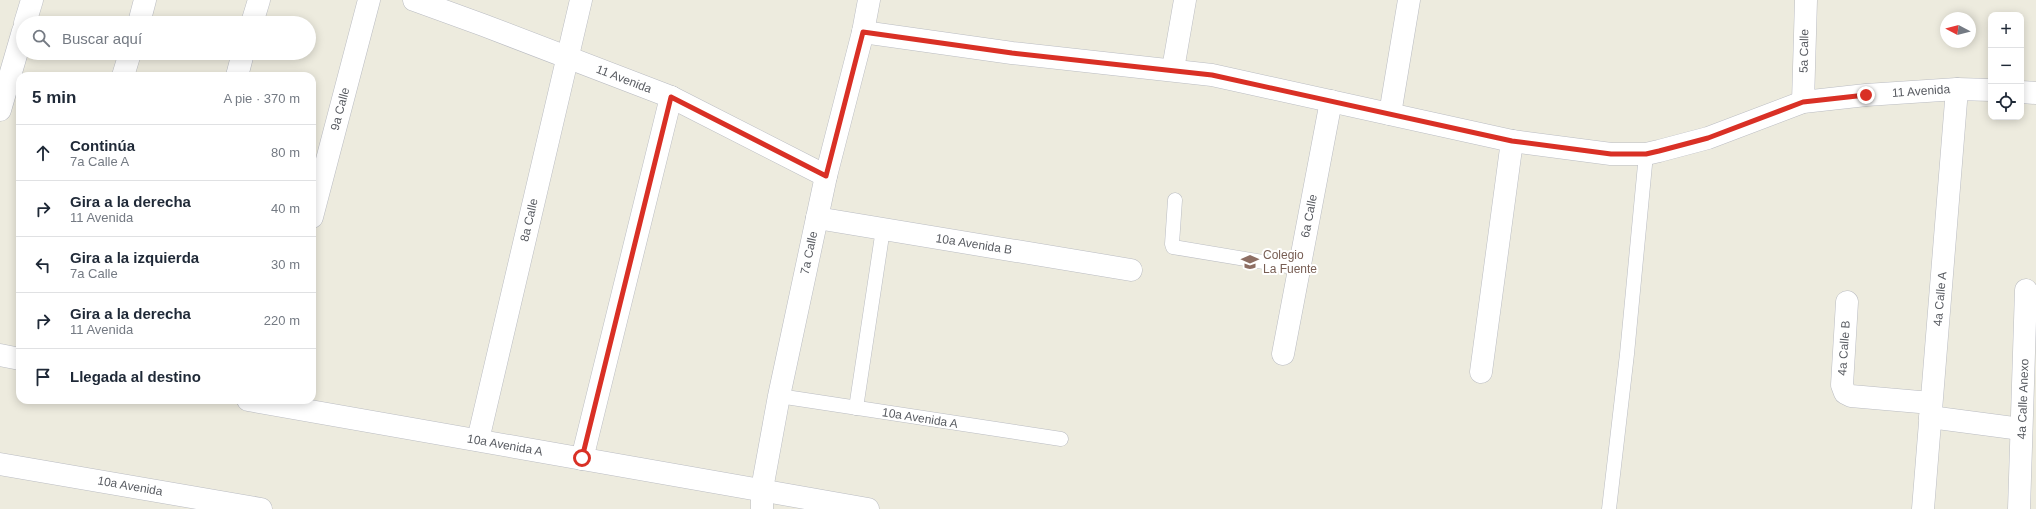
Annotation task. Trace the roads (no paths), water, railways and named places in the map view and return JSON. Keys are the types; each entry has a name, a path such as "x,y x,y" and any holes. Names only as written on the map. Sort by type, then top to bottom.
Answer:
{"street":[{"path":"27,16 32,0"},
{"path":"140,16 145,0"},
{"path":"254,16 259,0"},
{"name":"9a Calle","path":"316,202 369,0"},
{"name":"11 Avenida","path":"414,0 671,97 826,176"},
{"name":"8a Calle","path":"478,440 566,57 581,0"},
{"name":"7a Calle","path":"762,499 779,396 826,176 863,32 869,0"},
{"path":"1173,69 1185,0"},
{"path":"1390,114 1409,0"},
{"name":"5a Calle","path":"1803,102 1806,0"},
{"name":"11 Avenida","path":"863,32 1012,53 1173,69 1212,75 1512,141 1611,154 1646,154 1708,138 1803,102 1866,95 1957,89 1988,90"},
{"path":"0,110 16,55"},
{"path":"124,72 128,60"},
{"path":"238,72 241,60"},
{"name":"4a Calle A","path":"1923,509 1957,89"},
{"path":"2024,92 2036,93"},
{"path":"582,458 671,97"},
{"name":"6a Calle","path":"1283,354 1331,101"},
{"path":"1481,372 1512,141"},
{"name":"10a Avenida B","path":"817,218 1131,270"},
{"name":"4a Calle Anexo","path":"2019,509 2026,290"},
{"name":"4a Calle B","path":"1847,302 1842,385 1845,393 1856,397 1930,410"},
{"path":"0,355 16,358"},
{"name":"10a Avenida A","path":"271,404 582,458 762,499"},
{"path":"1930,410 2021,429"},
{"name":"10a Avenida","path":"0,464 261,509"},
{"path":"762,499 868,509"}],"lane":[{"path":"1609,509 1628,346 1646,154"},
{"path":"1175,200 1173,247 1300,268"},
{"path":"856,408 883,229"},
{"name":"10a Avenida A","path":"779,396 1061,439"}],"place":[{"name":"Colegio La Fuente","path":"1250,262"}]}
